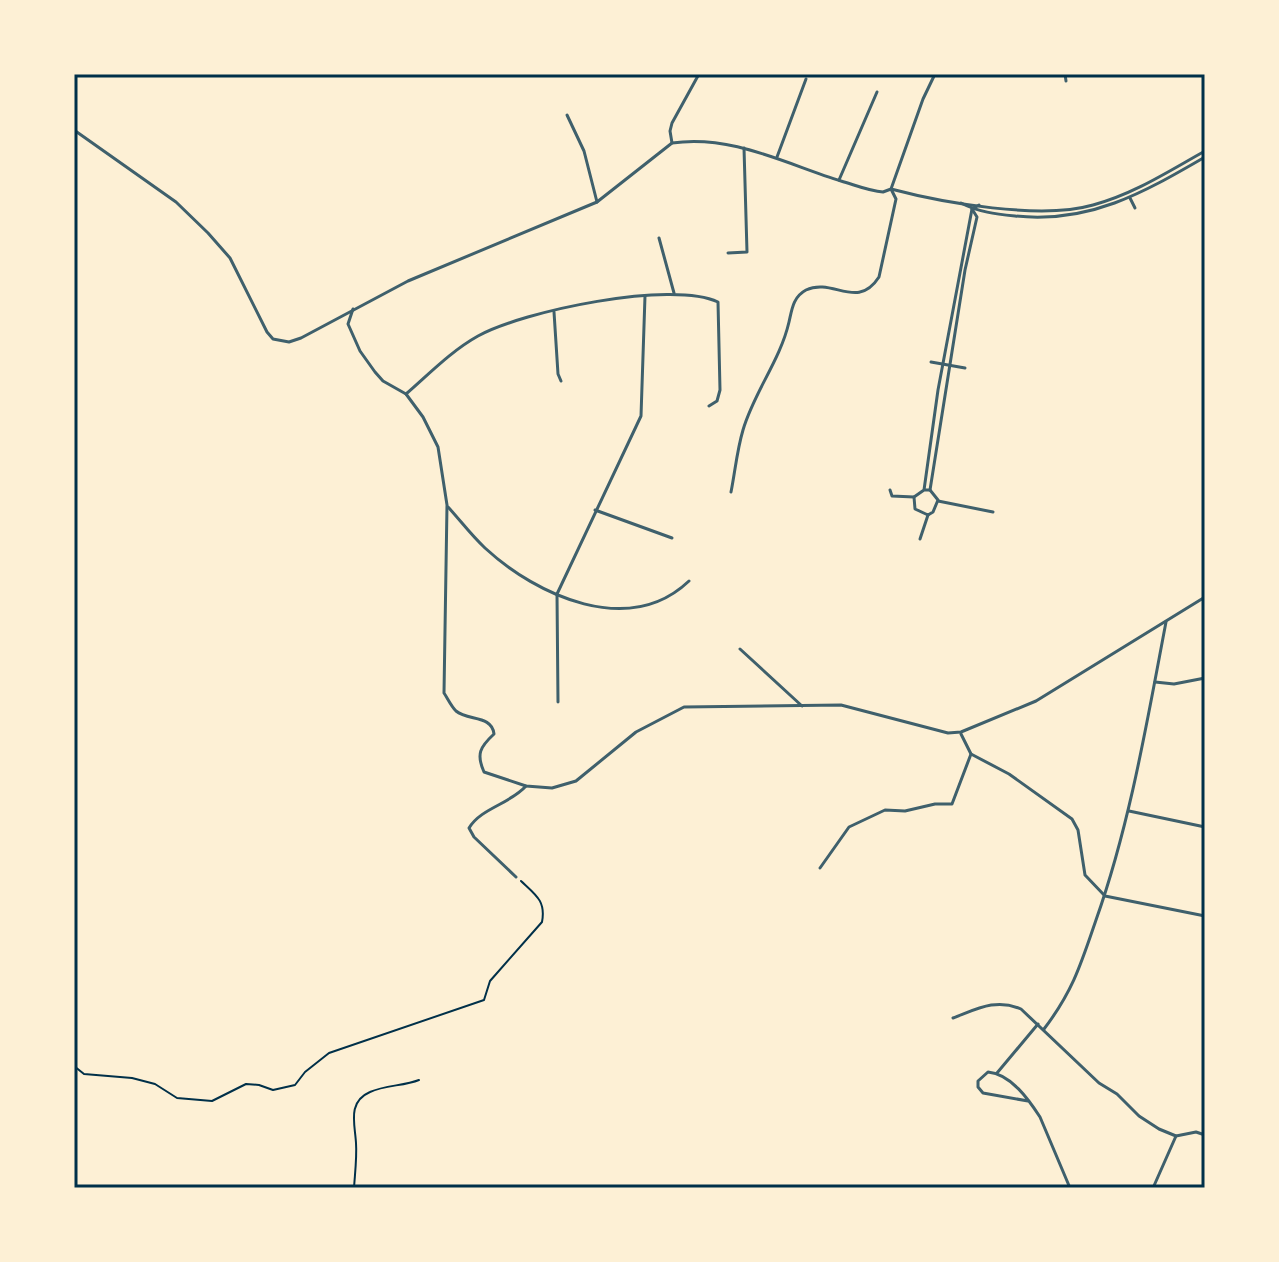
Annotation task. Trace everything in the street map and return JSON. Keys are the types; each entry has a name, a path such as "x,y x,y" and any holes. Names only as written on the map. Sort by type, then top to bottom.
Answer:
{"street":[{"path":"672,143 672,123 699,74"},
{"path":"731,492 743,431 783,344 792,304 808,289 858,293 872,288 879,277 896,199 891,189 935,74"},
{"path":"1065,74 1066,81"},
{"path":"777,157 806,79"},
{"path":"839,180 877,92"},
{"path":"567,115 584,151 597,202"},
{"path":"74,130 176,202 208,233 230,258 255,311 273,339 289,342 455,261 597,202 672,143 687,141 744,148 875,191 891,189 979,205 1043,212 1090,206 1128,193 1205,151"},
{"path":"728,253 747,252 744,148"},
{"path":"958,201 986,212 1025,217 1064,216 1130,199 1205,157"},
{"path":"1126,187 1135,208"},
{"path":"924,490 943,364 972,209 979,205"},
{"path":"972,209 977,217 965,270 930,490 938,500 952,505 993,512"},
{"path":"977,217 986,212"},
{"path":"659,238 674,293"},
{"path":"406,394 476,337 506,323 589,303 674,293 718,302 720,390 717,401 709,406"},
{"path":"558,702 557,594 641,416 645,296"},
{"path":"353,309 348,324 360,351 383,381 406,394 423,417 438,447 447,505 444,693 453,709 464,716 489,722 493,727 494,734 481,746 478,758 484,772 526,786 552,788 576,781 636,732 684,707 841,705 948,733 961,732 1036,701 1205,597"},
{"path":"554,312 561,381"},
{"path":"931,362 965,368"},
{"path":"890,490 892,496 905,498 930,490"},
{"path":"913,503 914,497"},
{"path":"905,498 921,513 920,539"},
{"path":"937,507 938,500"},
{"path":"447,505 484,547 535,585 600,609 638,608 675,595 689,581"},
{"path":"922,527 937,507 952,505"},
{"path":"595,510 672,538"},
{"path":"921,513 928,515"},
{"path":"1044,1029 1073,986 1105,896 1129,811 1167,620"},
{"path":"740,649 802,706"},
{"path":"1155,682 1174,684 1205,678"},
{"path":"961,732 971,754 1009,774 1072,819 1078,830 1085,875 1105,896 1205,916"},
{"path":"820,868 849,827 885,810 905,811 935,804 952,804 971,754"},
{"path":"516,877 474,837 469,828 474,820 517,796 526,786"},
{"path":"1129,811 1205,827"},
{"path":"953,1018 994,1003 1008,1003 1021,1009 1099,1083 1117,1094 1139,1116 1176,1136 1196,1132 1205,1135"},
{"path":"1028,1101 983,1093 978,1087 982,1075 997,1073 1038,1024"},
{"path":"997,1073 1017,1087 1028,1101 1048,1133 1070,1188"},
{"path":"1153,1188 1176,1136"}],"path":[{"path":"74,1066 84,1074 132,1078 155,1084 177,1098 212,1101 246,1084 273,1090 295,1085 305,1072 329,1053 484,1000 490,981 542,922 544,910 541,899 516,877"},
{"path":"354,1188 357,1145 353,1120 359,1099 380,1088 419,1080"}]}
